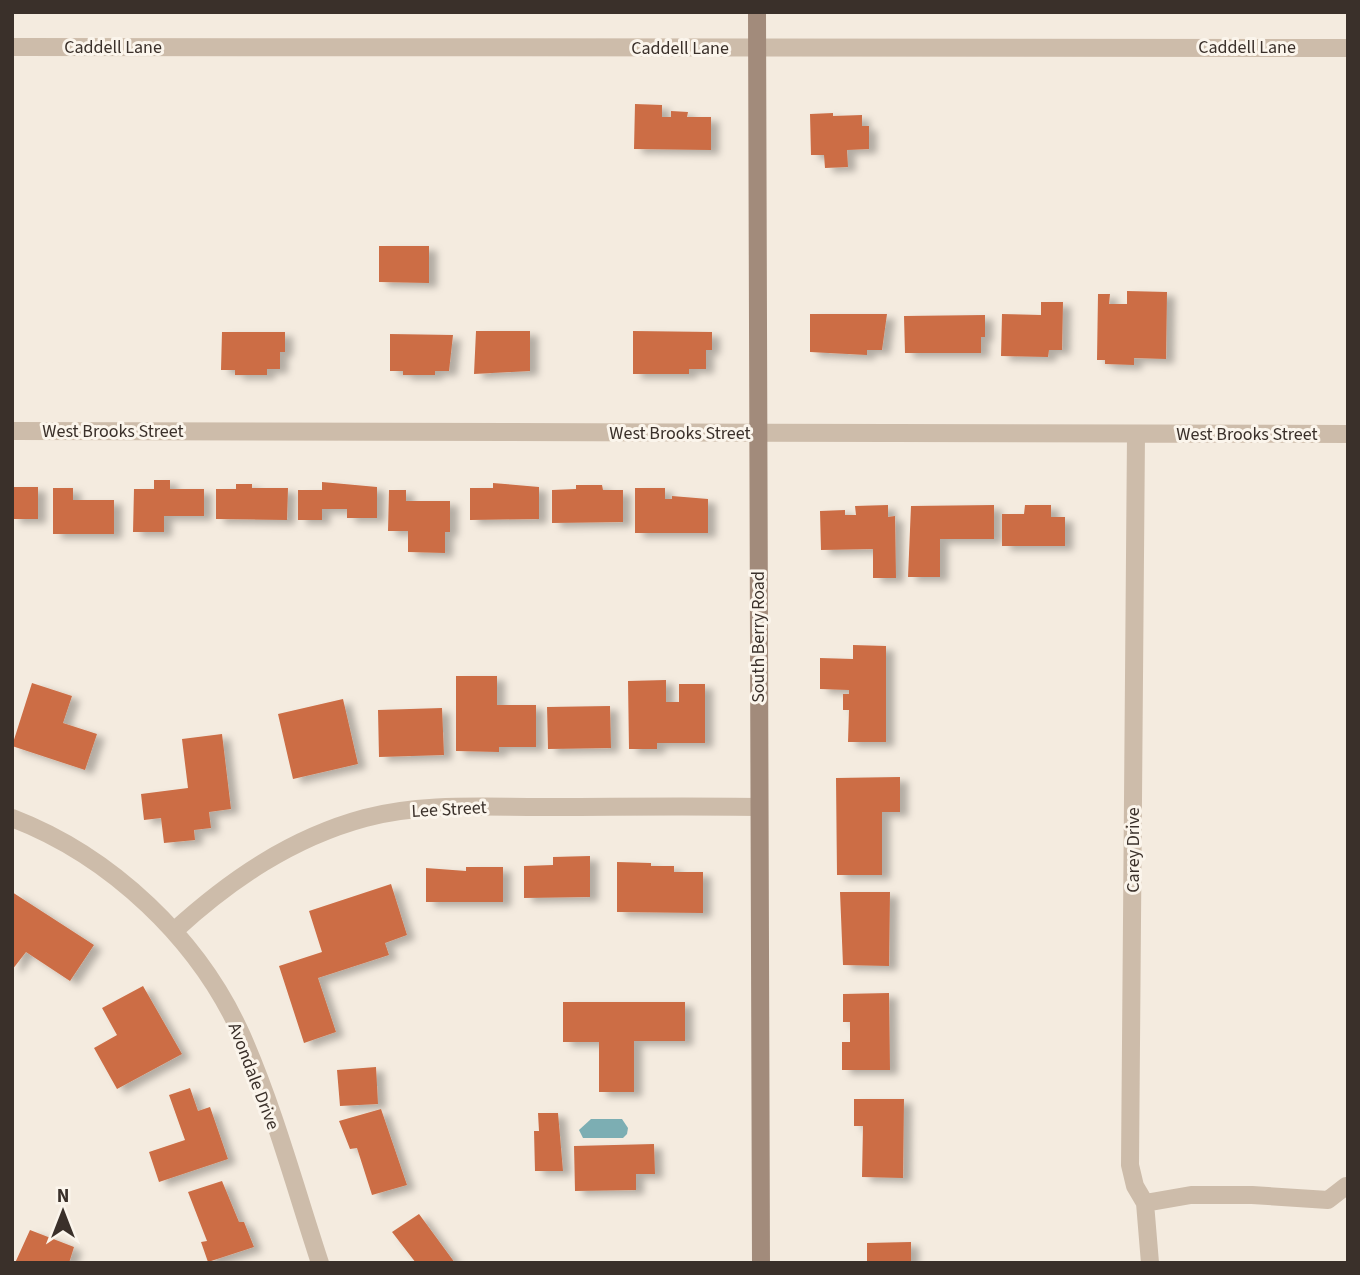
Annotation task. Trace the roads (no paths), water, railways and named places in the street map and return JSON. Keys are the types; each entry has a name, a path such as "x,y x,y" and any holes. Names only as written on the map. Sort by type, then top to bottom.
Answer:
{"street":[{"name":"South Berry Road","path":"757,12 761,1263"},
{"name":"Caddell Lane","path":"12,47 1348,48"},
{"name":"West Brooks Street","path":"12,431 1348,434"},
{"name":"Carey Drive","path":"1136,433 1130,1165 1135,1186 1145,1203 1150,1263"},
{"name":"Lee Street","path":"174,931 241,876 271,857 306,839 366,818 441,807 758,807"},
{"name":"Avondale Drive","path":"12,818 97,864 174,931 218,992 241,1034 320,1263"},
{"path":"1145,1203 1191,1195 1252,1195 1328,1200 1346,1186"}],"water":[{"path":"591,1119 622,1119 628,1128 627,1134 623,1138 583,1138 579,1130"}]}
